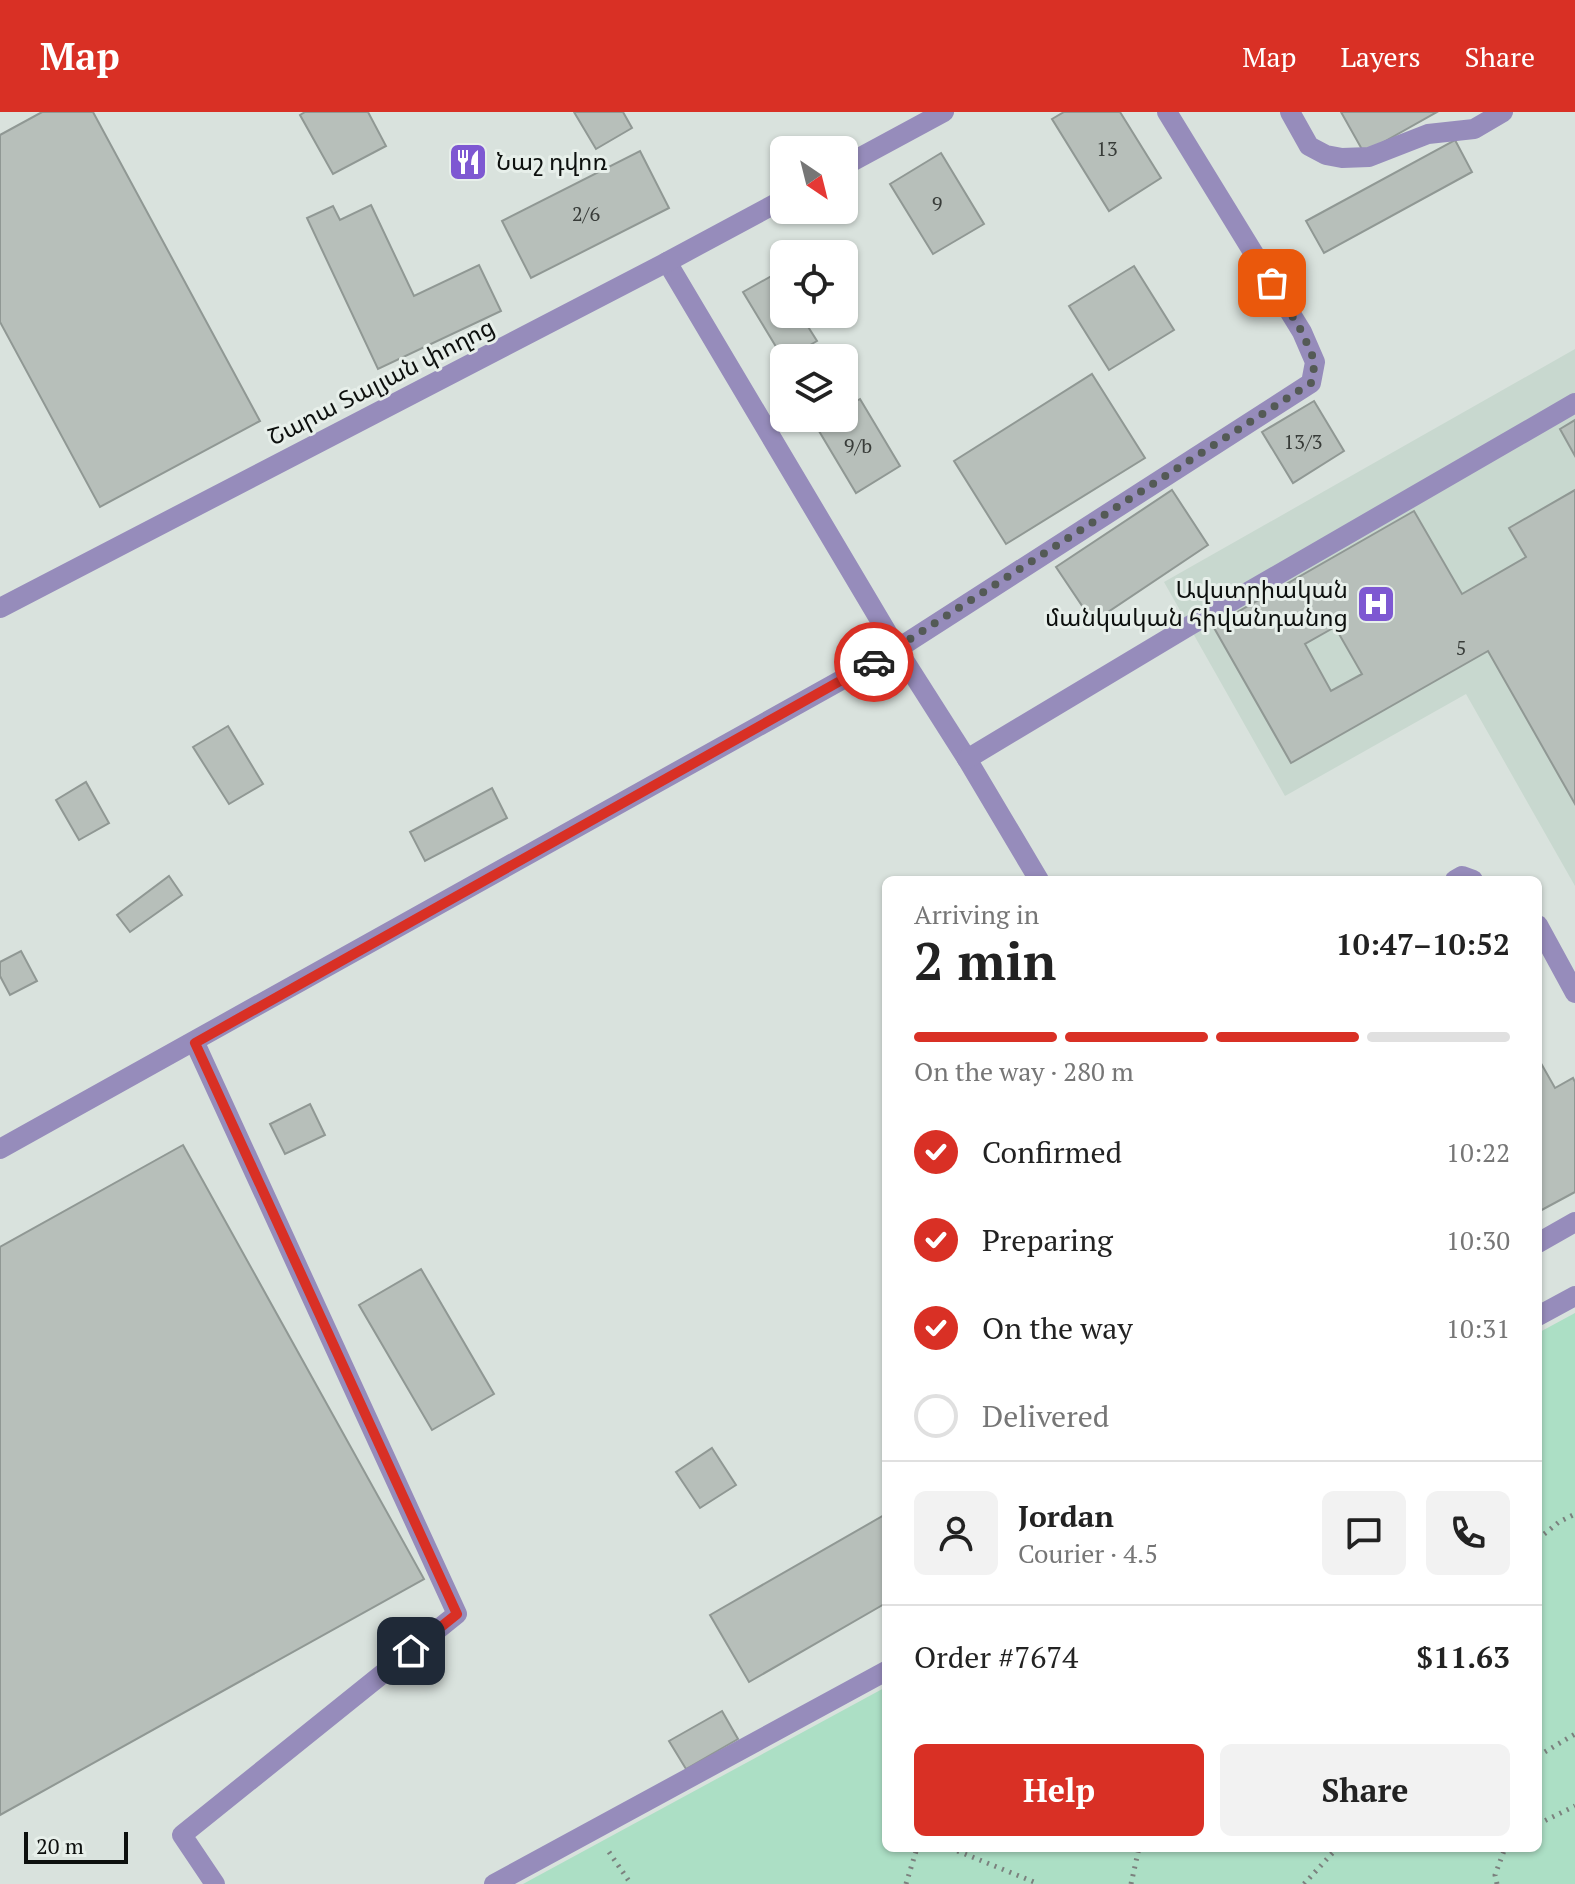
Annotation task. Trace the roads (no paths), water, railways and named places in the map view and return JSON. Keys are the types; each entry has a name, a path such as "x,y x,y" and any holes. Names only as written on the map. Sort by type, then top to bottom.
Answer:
{"street":[{"path":"858,158 944,112"},
{"path":"0,1149 897,649 1311,383 1315,362 1302,332 1167,112"},
{"path":"1290,112 1309,146 1326,155 1342,158 1369,157 1428,134 1474,129 1503,112"},
{"name":"Շարա Տալյան փողոց","path":"0,608 770,207"},
{"path":"667,262 897,649 1037,876"},
{"path":"967,759 1189,626 1575,403"},
{"path":"1542,932 1575,993"},
{"path":"195,1043 457,1614 182,1835 215,1884"},
{"path":"1542,1241 1575,1222"},
{"path":"1542,1314 1575,1296"},
{"path":"494,1884 882,1673"}],"place":[{"name":"Նաշ դվոռ","path":"468,162"},
{"name":"Ավստրիական մանկական հիվանդանոց","path":"1376,604"}]}
